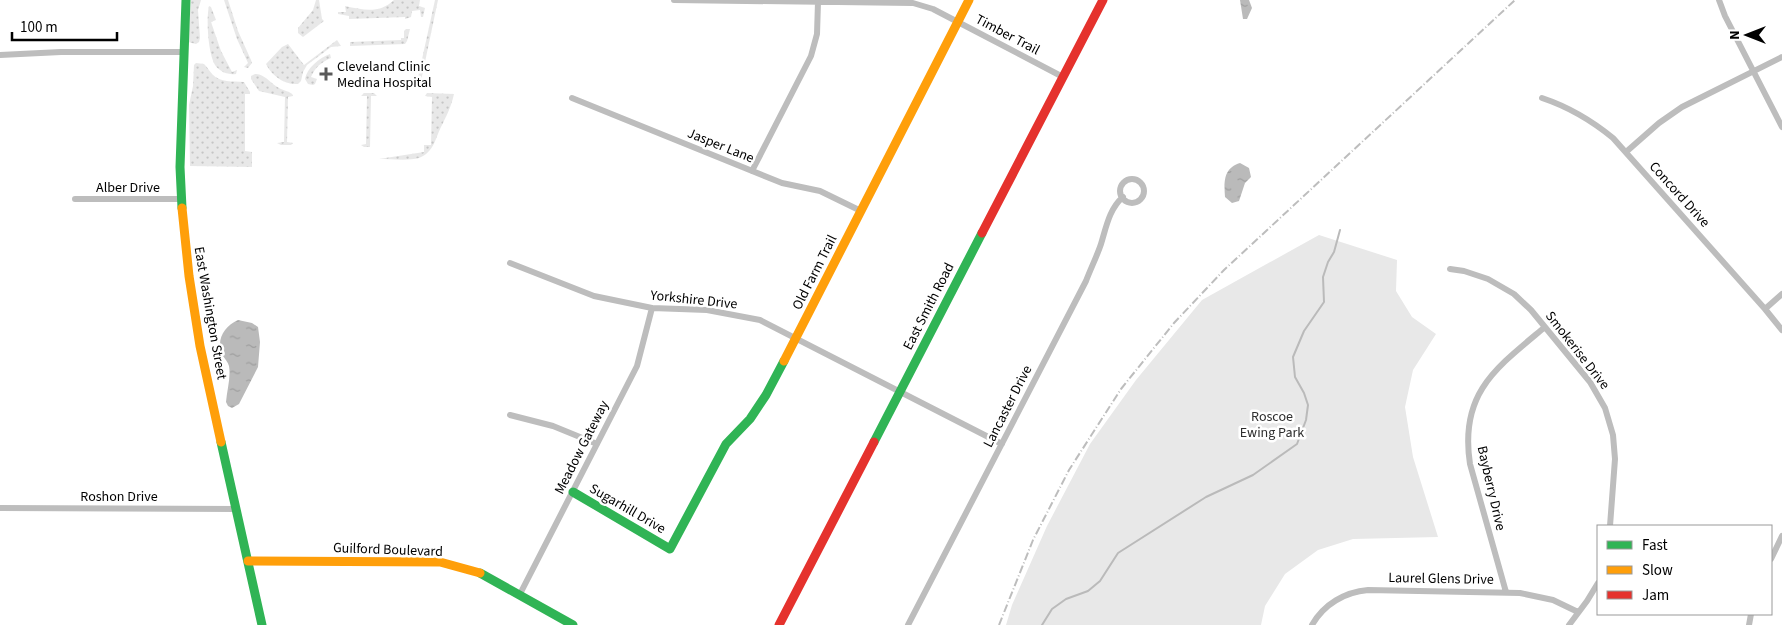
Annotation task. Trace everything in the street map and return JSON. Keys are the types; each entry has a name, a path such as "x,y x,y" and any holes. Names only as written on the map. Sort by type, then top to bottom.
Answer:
{"main road":[{"name":"East Washington Street","path":"186,0 180,167 181,199 191,291 200,346 262,625"},
{"name":"Old Farm Trail","path":"670,549 726,444 750,419 766,395 970,0"},
{"name":"East Smith Road","path":"779,625 1103,0"},
{"name":"Sugarhill Drive","path":"572,492 670,549"},
{"name":"Guilford Boulevard","path":"248,561 440,562 478,572 573,625"}],"street":[{"name":"Timber Trail","path":"674,0 913,3 933,8 1063,77"},
{"path":"1720,0 1725,16 1782,127"},
{"path":"752,171 811,56 817,34 818,2"},
{"path":"0,55 61,52 183,52"},
{"path":"1626,152 1659,123 1682,107 1782,57"},
{"name":"Jasper Lane","path":"572,98 782,183 820,191 861,211"},
{"name":"Concord Drive","path":"1542,98 1587,118 1613,138 1782,330"},
{"name":"Lancaster Drive","path":"908,625 1086,281 1101,243 1108,218 1122,198"},
{"name":"Alber Drive","path":"75,199 181,199"},
{"name":"Yorkshire Drive","path":"510,263 594,296 652,308 707,310 760,320 1002,444"},
{"name":"Smokerise Drive","path":"1450,269 1476,274 1501,286 1523,302 1590,382 1599,396 1613,435 1615,459 1610,525"},
{"path":"1765,309 1782,294"},
{"name":"Meadow Gateway","path":"520,594 637,366 652,308"},
{"name":"Bayberry Drive","path":"1506,592 1470,464 1469,425 1476,400 1490,377 1499,366 1545,327"},
{"path":"510,414 553,426 597,444"},
{"name":"Roshon Drive","path":"0,508 237,509"},
{"path":"1772,557 1782,536"},
{"path":"1569,625 1597,585"},
{"name":"Laurel Glens Drive","path":"1312,625 1322,611 1331,603 1350,593 1360,591 1506,592 1553,600 1578,612"}],"green space":[{"path":"191,0 201,0 198,10 200,38 196,44 188,42"},
{"path":"224,0 228,0 238,31 251,60 252,63 248,68 244,67 248,63 237,39"},
{"path":"316,0 319,0 324,21 303,37 298,33 298,28 313,10"},
{"path":"394,0 420,0 419,6 425,8 423,17 421,17 420,10 412,11 411,17 405,19 405,17 349,19 349,16 338,14 338,12 346,12 345,6 371,10 383,7"},
{"path":"435,0 438,0 421,81 426,82 426,84 419,86 417,82"},
{"path":"209,6 216,20 211,22 221,51 232,72 237,70 236,74 222,71 215,65 213,60 208,36"},
{"path":"410,29 405,44 350,46 350,42 401,40 401,38 404,38 404,31"},
{"path":"337,40 341,46 331,47 307,65 298,84 288,83 279,79 266,64 282,47 288,44 304,65"},
{"path":"330,54 331,58 319,65 311,77 317,79 315,84 308,84 305,79 311,67"},
{"path":"196,63 204,64 219,79 244,82 250,92 250,94 245,94 245,151 252,152 252,167 190,166 189,105 193,86 194,65"},
{"path":"255,74 261,75 293,95 288,97 287,142 293,143 291,145 277,143 284,142 285,97 259,91 251,79 251,76"},
{"path":"364,93 374,93 377,96 371,96 370,147 361,145 366,144 367,96 361,96"},
{"path":"427,93 454,94 449,111 431,149 415,159 379,159 424,152 424,145 431,145 432,97 425,96"},
{"name":"Roscoe Ewing Park","path":"1319,235 1397,260 1396,291 1412,317 1436,334 1413,370 1405,407 1413,457 1438,537 1353,539 1318,550 1285,574 1265,606 1261,625 1006,625 1012,605 1047,526 1090,444 1136,380 1202,300"}],"water":[{"path":"1240,0 1249,0 1252,8 1247,19 1243,19"},
{"path":"1240,163 1249,168 1251,177 1245,183 1239,201 1232,203 1225,197 1226,177 1230,168"},
{"path":"238,320 252,323 258,327 260,342 258,367 239,404 232,408 226,402 229,366 223,356 220,345 225,330"}],"waterway":[{"path":"1042,625 1052,609 1066,599 1088,591 1100,581 1118,553 1206,497 1253,475 1297,444 1306,420 1308,405 1295,377 1293,357 1304,331 1324,302 1323,277 1334,252 1340,230"}],"railway":[{"path":"999,625 1033,540 1069,470 1121,389 1174,323 1224,270 1515,0"}],"traffic: fast":[{"path":"182,208 180,167 186,0"},
{"path":"874,442 982,233"},
{"path":"573,492 670,549 726,444 750,419 766,395 784,361"},
{"path":"221,442 262,625"},
{"path":"480,573 573,625"}],"traffic: slow":[{"path":"784,361 969,0"},
{"path":"182,208 189,276 200,346 221,442"},
{"path":"248,561 440,562 480,573"}],"traffic: jam":[{"path":"982,233 1103,0"},
{"path":"779,625 874,442"}],"place":[{"name":"Cleveland Clinic Medina Hospital","path":"326,74"}]}
